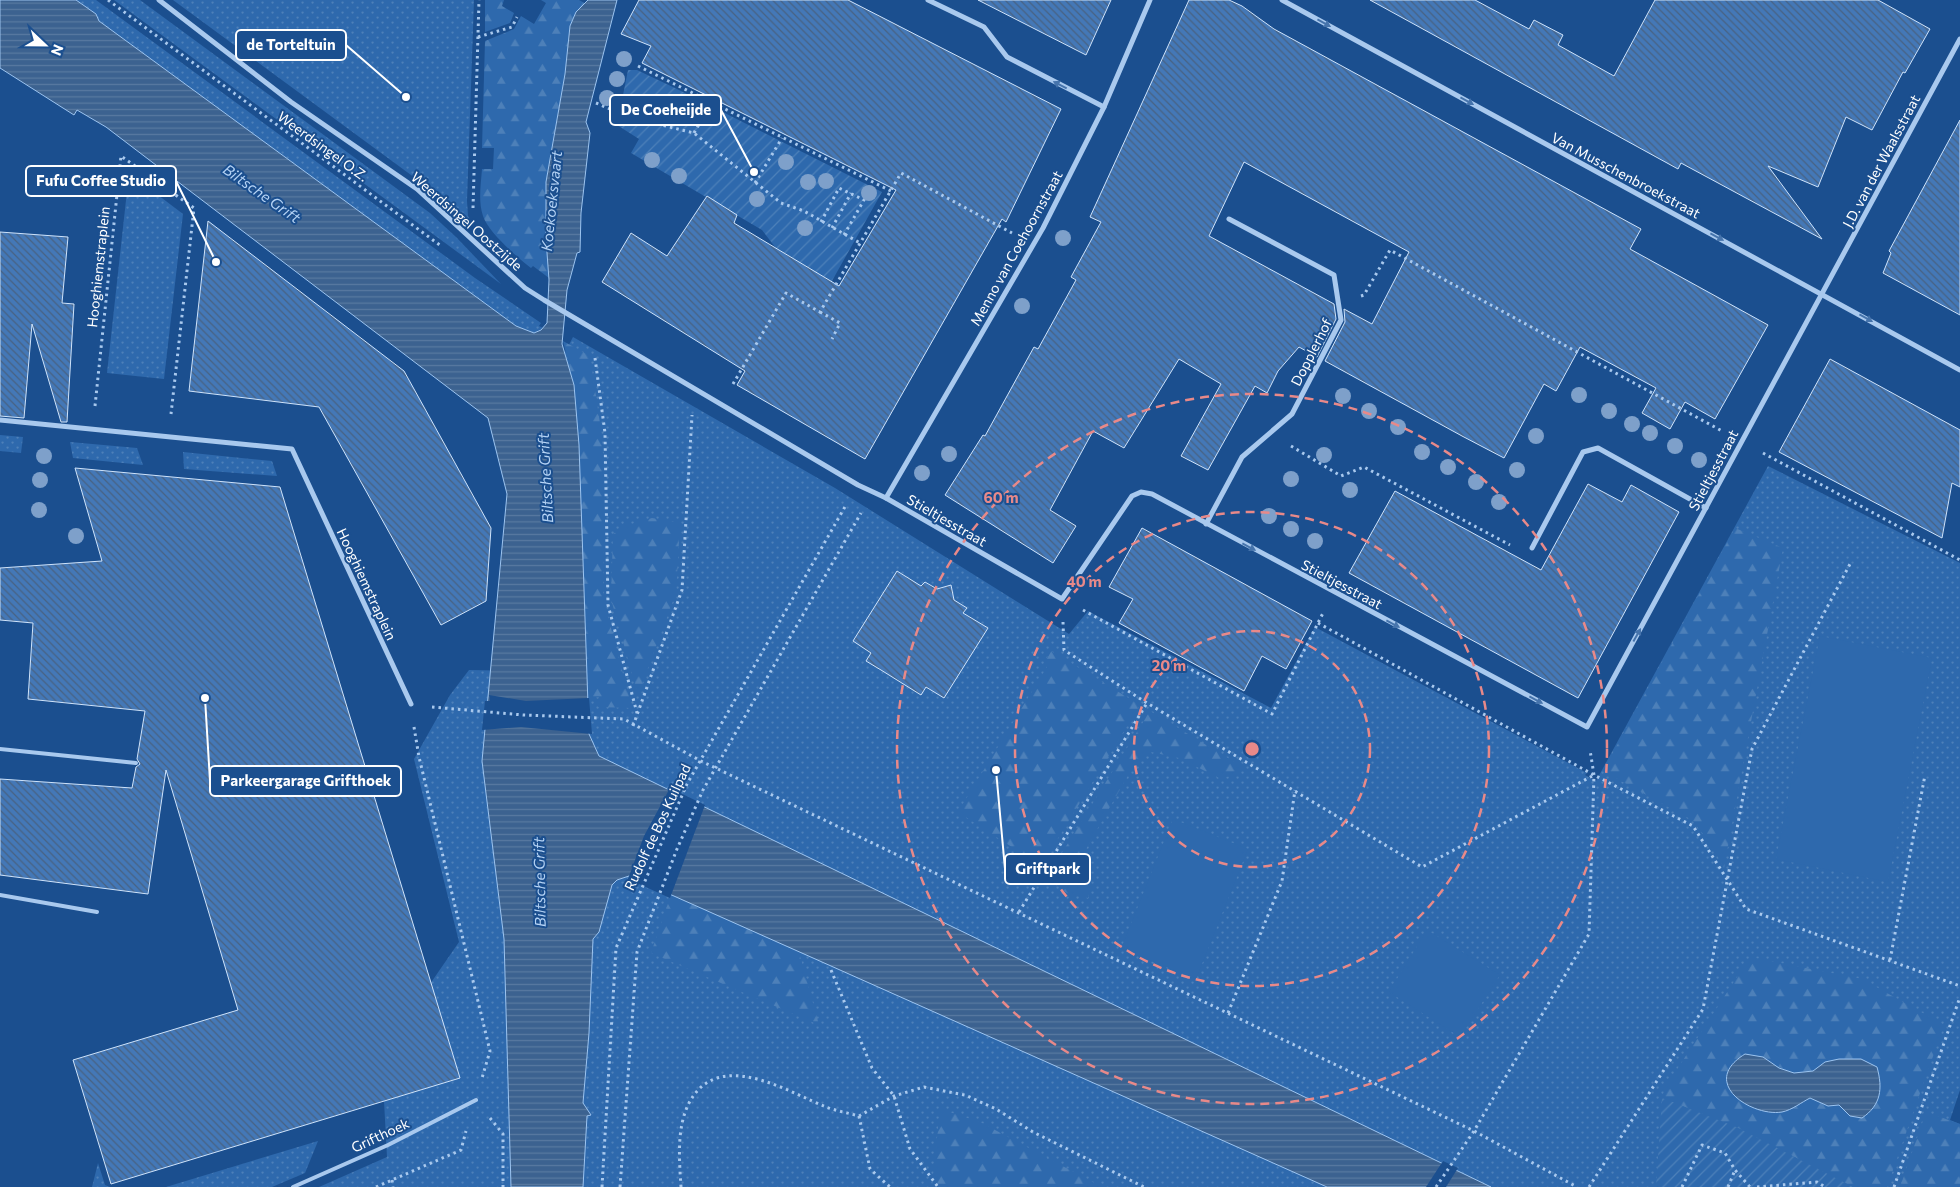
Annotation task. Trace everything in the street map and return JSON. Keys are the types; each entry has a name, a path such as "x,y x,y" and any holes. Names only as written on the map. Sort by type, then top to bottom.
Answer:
{"street":[{"name":"Weerdsingel Oostzijde","path":"159,0 291,102 417,189 525,288 696,390"},
{"path":"928,0 984,28 1007,58 1104,107"},
{"name":"Menno van Coehoornstraat","path":"886,498 1043,228 1104,107 1150,0"},
{"name":"Van Musschenbroekstraat","path":"1282,0 1960,370"},
{"name":"J.D. van der Waalsstraat","path":"1823,294 1960,39"},
{"name":"Dopplerhof","path":"1206,524 1242,457 1292,414 1341,320 1334,275 1229,220"},
{"name":"Stieltjesstraat","path":"696,390 858,485 886,498 1062,599 1132,496 1141,492 1152,494 1587,727 1706,508 1740,441 1823,294"},
{"name":"Hooghiemstraplein","path":"0,420 292,449 411,704"},
{"path":"1532,548 1583,452 1598,448 1706,508"}],"lane":[{"path":"0,748 136,763"},
{"path":"0,895 97,912"},
{"name":"Grifthoek","path":"293,1187 388,1145 476,1100"}],"path":[{"name":"Weerdsingel O.Z.","path":"108,0 446,250"},
{"path":"475,214 472,208 479,0"},
{"path":"478,37 512,27 517,17"},
{"path":"638,66 890,191"},
{"path":"596,103 629,117 694,133 780,203 804,211 860,243"},
{"path":"694,133 711,103"},
{"path":"755,183 782,138"},
{"name":"Hooghiemstraplein","path":"92,430 121,156 194,208 168,437"},
{"path":"820,312 901,173 992,223"},
{"path":"821,222 839,188 864,200 844,235"},
{"path":"832,228 851,193"},
{"path":"1338,300 1364,295 1390,250 1960,560"},
{"path":"741,369 786,293 840,323 832,339"},
{"path":"592,328 605,433 608,605 637,713"},
{"path":"633,726 682,590 692,414 696,390"},
{"path":"1270,431 1282,441 1341,476 1364,467 1529,555 1532,548"},
{"path":"620,1187 637,952 677,848 703,790 860,513 858,485"},
{"name":"Rudolf de Bos Kuilpad","path":"602,1187 616,948 687,784 858,485"},
{"path":"1589,1187 1703,1009 1752,749 1850,564"},
{"path":"1062,599 1272,714 1333,592"},
{"path":"1062,599 1064,650 1147,703 1422,866 1594,775"},
{"path":"1318,623 1594,775 1693,826 1746,909 1960,986"},
{"path":"1019,912 1147,703"},
{"path":"376,1187 461,1150 490,1052 419,757 411,704"},
{"path":"454,710 624,720 701,761 1474,1131 1577,1187"},
{"path":"1436,1187 1474,1131 1589,934 1594,775 1587,727"},
{"path":"1890,960 1925,776"},
{"path":"1228,1013 1282,881 1295,790"},
{"path":"831,970 872,1068 894,1096 910,1150 938,1187"},
{"path":"1894,1187 1960,998"},
{"path":"682,1187 681,1126 685,1110 696,1092 708,1080 721,1076 741,1076 771,1084 829,1108 859,1116 894,1096 924,1087 965,1095 996,1109 1033,1132 1144,1187"},
{"path":"476,1100 503,1134 503,1187"},
{"path":"859,1116 870,1169 890,1187"},
{"path":"1682,1187 1702,1144 1725,1153 1735,1170 1750,1187"},
{"path":"1728,1187 1735,1170"},
{"path":"392,1180 393,1187"},
{"path":"1757,1187 1794,1182 1817,1182 1825,1187"},
{"path":"1789,1187 1794,1182"}],"green space":[{"path":"76,0 96,0 475,278 541,323 539,326 543,328 534,333 516,326 99,21 96,14"},
{"path":"114,0 140,0 430,213 501,284"},
{"path":"173,0 474,0 467,201 468,216 474,227 445,200"},
{"path":"485,0 504,0 502,6 514,13 510,23 485,32"},
{"path":"541,0 579,0 586,4 576,12 570,26 565,74 546,182 549,278 533,266 531,268 497,237 483,216 480,198 482,169 493,169 494,148 482,148 485,41 514,29 521,16 534,24 546,3"},
{"path":"628,70 637,70 675,88 882,192 819,304 799,262 775,247 762,230 631,153 639,139 617,125"},
{"path":"129,173 183,214 164,379 107,373"},
{"path":"573,337 835,488 1069,634 1088,611 1271,708 1315,627 1587,773 1585,775 1596,781 1768,466 1960,563 1960,1090 1950,1120 1960,1124 1960,1187 319,1187 387,1157 384,1101 459,1078 430,984 459,942 414,759 450,695 469,670 532,671 539,403"},
{"path":"563,341 590,356 602,437 605,487 603,598 632,708 598,707 602,697 587,698 579,445 574,385"},
{"path":"0,435 23,437 21,453 0,451"},
{"path":"70,442 137,448 143,465 73,458"},
{"path":"183,452 272,461 277,476 184,469"},
{"path":"652,518 680,523 676,593 638,695 611,599 613,534 625,526"},
{"path":"1735,528 1783,548 1724,868 1711,844 1692,820 1603,771"},
{"path":"1820,636 1932,658 1888,882 1776,859"},
{"path":"1051,651 1140,705 1041,866 958,812 1047,667 1044,663"},
{"path":"1150,711 1241,766 1236,775 1219,778 1179,758 1151,752 1131,770 1086,849 1091,872 1088,898 1067,893 1047,877"},
{"path":"1173,819 1248,849 1196,979 1121,949"},
{"path":"671,895 799,952 819,1025 651,953"},
{"path":"1427,930 1500,975 1460,1037 1389,992"},
{"path":"1750,957 1862,979 1944,1025 1887,1187 1853,1187 1736,1127 1662,1098 1665,1088","holes":["1763,1057 1787,1071 1801,1073 1814,1070 1839,1059 1850,1116 1839,1105 1827,1106 1810,1098 1783,1112"]},
{"path":"1662,1098 1736,1127 1853,1187 1656,1187"},
{"path":"940,1109 982,1123 1102,1187 932,1187"},
{"path":"1926,1112 1960,1124 1960,1187 1900,1187"},
{"path":"318,1141 305,1173 272,1187 166,1187"},
{"path":"98,1163 105,1185 110,1187 92,1187"}],"water":[{"path":"0,0 76,0 96,14 99,21 516,326 534,333 541,330 547,323 549,280 546,239 546,182 565,74 570,26 576,12 588,0 617,0 586,122 590,133 581,213 580,252 577,253 567,290 562,344 574,385 579,445 589,734 599,756 1491,1187 1327,1187 629,876 617,880 612,885 599,932 593,939 589,1033 583,1103 591,1115 587,1116 583,1187 511,1187 504,939 482,761 507,494 488,418 106,127 77,110 74,115 0,68"},
{"path":"1745,1054 1763,1057 1779,1068 1794,1073 1813,1071 1825,1062 1839,1059 1861,1059 1877,1067 1880,1089 1877,1102 1862,1118 1850,1116 1839,1105 1828,1106 1810,1098 1782,1112 1757,1109 1735,1096 1728,1086 1727,1076 1732,1065"}],"pier":[{"path":"489,695 526,701 589,698 592,734 521,727 482,730 485,701 490,701"},
{"path":"670,788 705,805 670,898 628,879 644,836"},
{"path":"1443,1161 1458,1168 1446,1187 1426,1187"}],"building":[{"path":"639,0 848,0 1061,109 1006,222 1002,219 865,459 737,385 745,371 602,282 631,233 667,256 707,196 737,215 734,223 839,286 896,190 642,63 651,46 621,34"},
{"path":"978,0 1111,0 1086,55"},
{"path":"1189,0 1229,0 1242,6 1274,29 1641,229 1630,249 1768,325 1715,419 1685,402 1670,429 1642,413 1656,388 1580,347 1556,391 1544,384 1504,458 1462,436 1325,361 1345,322 1344,309 1372,324 1409,252 1244,162 1209,236 1334,304 1336,319 1317,357 1299,347 1278,371 1267,393 1255,386 1208,470 1181,456 1221,384 1179,359 1124,448 1093,431 1050,510 1076,526 1053,563 945,495 983,435 985,436 1034,347 1038,349 1076,280 1071,277 1101,222 1090,217"},
{"path":"1370,0 1475,0 1529,29 1534,20 1563,35 1558,45 1614,76 1655,0 1878,0 1930,29 1905,73 1903,72 1872,130 1846,117 1818,187 1768,166 1822,239 1681,163 1678,169"},
{"path":"1960,120 1960,315 1883,273 1891,253 1889,251"},
{"path":"208,221 404,371 491,528 486,601 441,625 319,407 189,391"},
{"path":"0,232 68,237 62,303 74,304 67,422 61,422 32,324 24,418 0,416"},
{"path":"1830,359 1960,430 1960,487 1952,483 1942,538 1779,452"},
{"path":"75,468 280,487 460,1078 111,1184 73,1060 238,1010 166,770 148,894 0,875 0,779 132,788 136,767 140,764 137,759 145,711 28,699 33,623 0,620 0,568 102,561"},
{"path":"1588,484 1622,502 1631,485 1679,512 1578,698 1349,573 1395,491 1541,570"},
{"path":"1142,528 1312,621 1286,669 1262,656 1244,691 1119,623 1133,599 1109,587"},
{"path":"897,571 921,586 925,582 937,589 951,585 954,600 967,608 963,613 988,628 944,698 926,687 921,695 866,661 871,653 853,641"}],"place":[{"name":"de Torteltuin","path":"406,97"},
{"name":"De Coeheijde","path":"754,172"},
{"name":"Fufu Coffee Studio","path":"216,262"},
{"name":"Parkeergarage Grifthoek","path":"205,698"},
{"name":"Griftpark","path":"996,770"}],"water label":[{"name":"Biltsche Grift","path":"262,193"},
{"name":"Koekoeksvaart","path":"551,201"},
{"name":"Biltsche Grift","path":"545,478"},
{"name":"Biltsche Grift","path":"539,882"}]}
